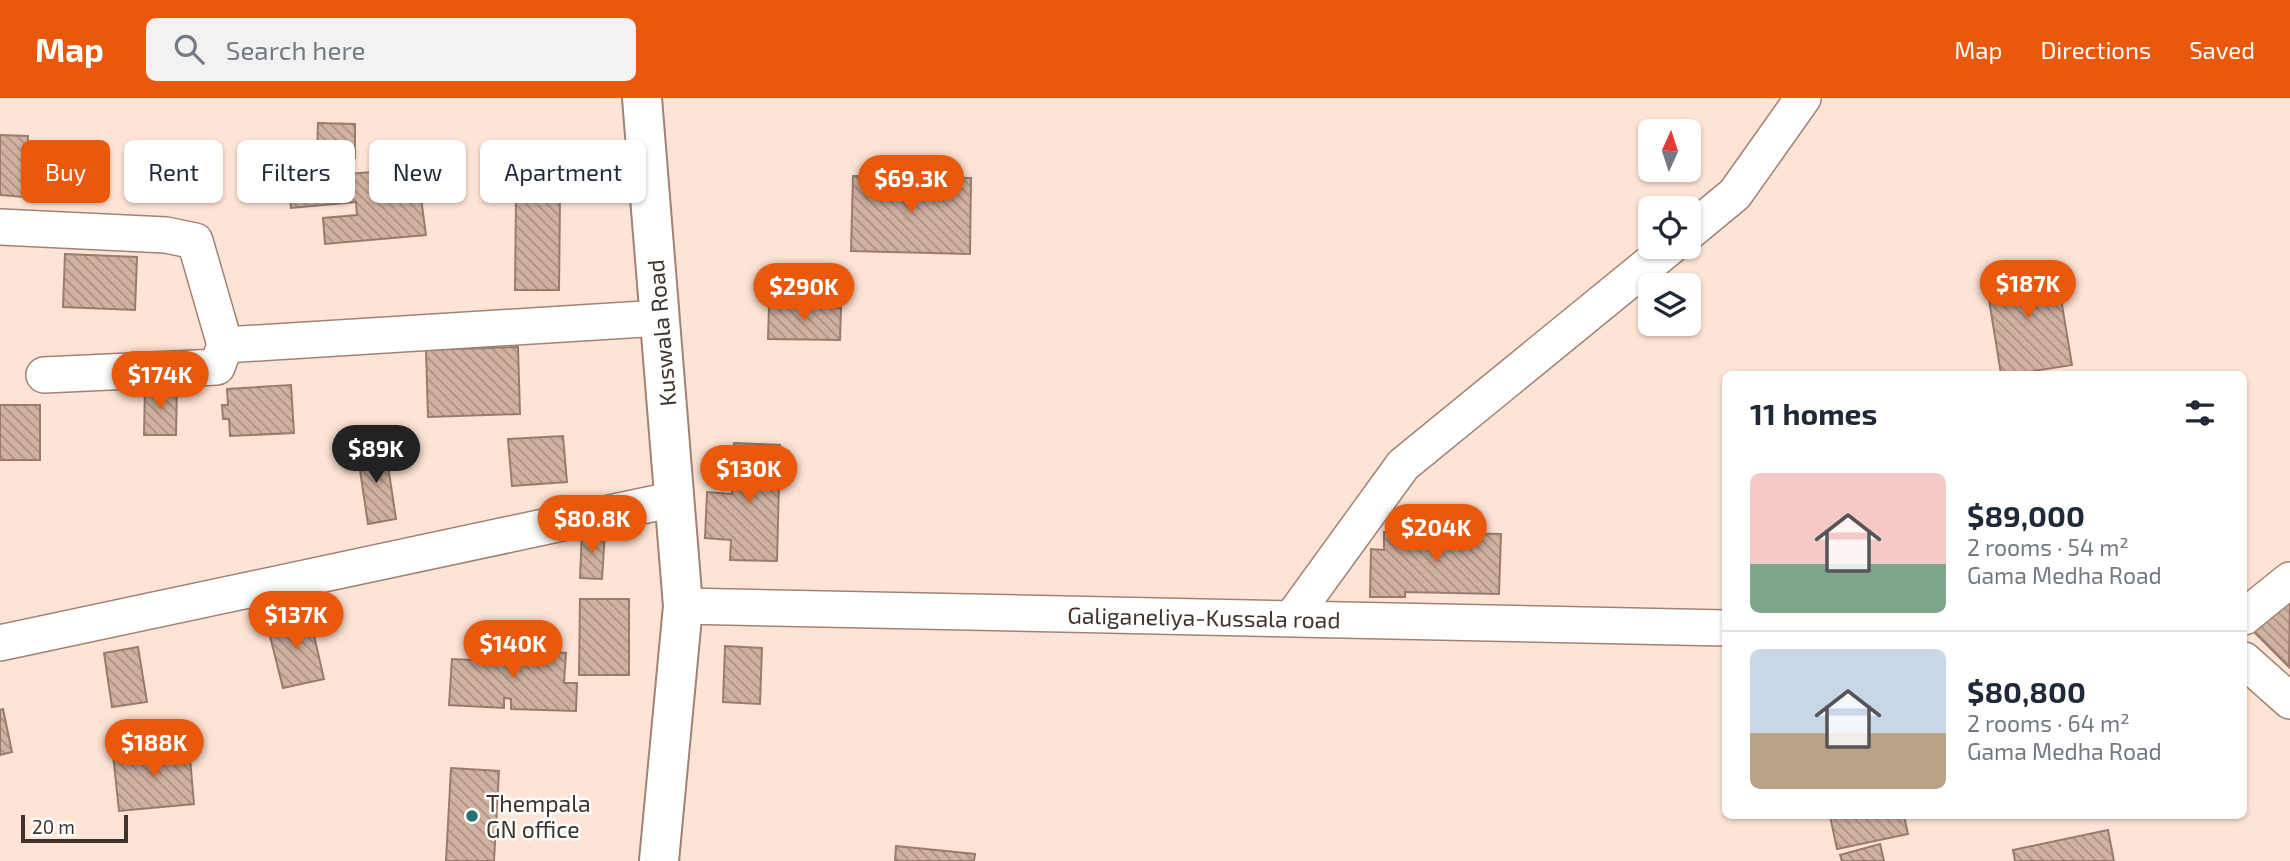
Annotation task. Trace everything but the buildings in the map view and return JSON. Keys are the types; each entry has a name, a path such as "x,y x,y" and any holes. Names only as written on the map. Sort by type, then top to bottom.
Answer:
{"street":[{"name":"Kuswala Road","path":"642,98 683,606 659,861"},
{"path":"1701,222 1735,194 1802,98"},
{"path":"0,228 166,235 195,241 225,345 217,367 44,375"},
{"path":"1292,618 1403,465 1655,259"},
{"path":"225,345 660,318"},
{"path":"0,643 675,499"},
{"path":"2247,616 2290,580"},
{"name":"Galiganeliya-Kussala road","path":"683,606 1722,628"},
{"path":"2247,663 2290,701"}],"place":[{"name":"Thempala GN office","path":"472,816"}]}
